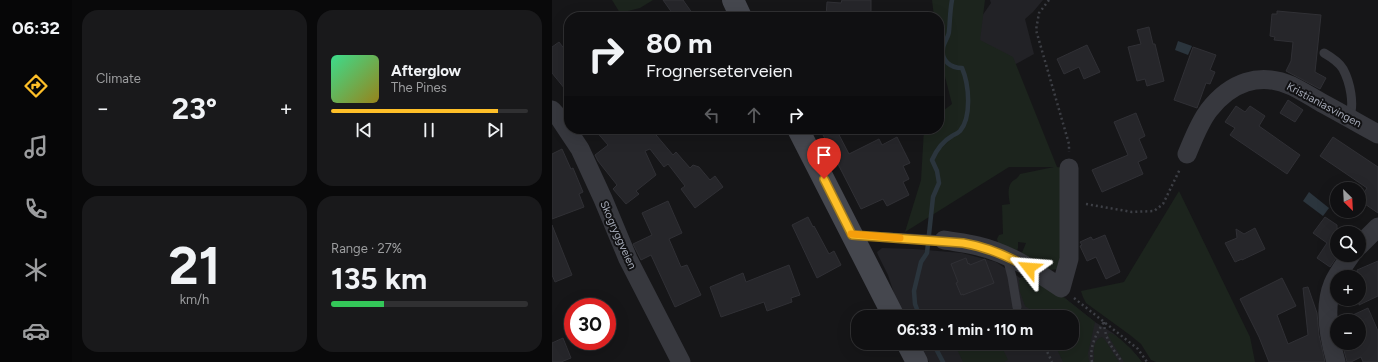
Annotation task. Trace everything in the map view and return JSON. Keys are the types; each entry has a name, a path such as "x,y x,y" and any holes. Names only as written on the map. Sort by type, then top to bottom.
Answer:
{"main road":[{"path":"733,0 739,12"},
{"path":"801,134 890,310"},
{"path":"911,350 917,362"}],"street":[{"name":"Kristianiasvingen","path":"1187,154 1202,122 1216,102 1234,87 1256,79 1268,79 1292,86 1349,118 1377,130"},
{"name":"Skogryggveien","path":"552,110 564,125"},
{"name":"Skogryggveien","path":"570,134 580,149 628,258 681,362"},
{"path":"944,240 979,246 1006,256 1041,274 1061,288 1068,259 1069,168"},
{"path":"1366,239 1378,228"},
{"path":"1336,362 1329,327 1328,309 1330,293 1338,273 1346,262"}],"lane":[{"path":"1324,53 1338,63 1343,69 1352,100 1349,118"},
{"path":"852,235 944,240"},
{"path":"1006,256 1012,277 1017,306"}],"path":[{"path":"1049,0 1039,13 1036,30 1069,144 1069,168"},
{"path":"1068,202 1132,212 1154,211 1163,204 1187,154"},
{"path":"1061,288 1138,349 1147,362"},
{"path":"1092,362 1092,346 1095,335 1104,321"},
{"path":"1104,321 1107,339 1122,362"},
{"path":"1046,350 1052,362"}],"shaded area":[{"path":"612,0 653,0 640,8 619,12"},
{"path":"932,0 985,0 980,40 1013,57 1057,167 1064,168 1064,256 1059,269 1049,270 1021,255 1026,243 1018,242 1016,253 999,245 997,239 999,235 1003,234 1002,205 1010,204 1009,191 1011,183 1020,174 1054,167 1009,167 905,232 921,180 924,134 944,134 944,110 952,104 944,73 944,12 933,12"},
{"path":"990,0 1043,0 1025,19 1034,54 987,80 966,39 991,3"},
{"path":"1178,41 1192,46 1188,55 1175,50"},
{"path":"1179,191 1250,337 1255,362 1156,362 1151,360 1141,344 1086,303 1083,297 1081,291 1124,282"},
{"path":"1309,192 1329,208 1323,216 1303,201"},
{"path":"882,248 962,253 996,262 1020,278 1024,276 1061,295 1095,322 1113,333 1131,349 1142,362 929,362 923,350 1079,350 1079,310 902,310 877,252"},
{"path":"1024,276 1030,276 1061,295 1095,322 1088,353 1089,362 1063,362 1057,350 1079,350 1079,310 1031,310 1025,306 1020,292 1019,280"},
{"path":"1110,333 1123,341 1142,362 1124,362 1109,337 1108,334"},
{"path":"1102,337 1119,362 1094,362 1095,344"},
{"path":"957,350 1003,350 1008,360 1004,362 963,362"}],"building":[{"path":"663,0 683,0 691,12 671,12"},
{"path":"842,0 871,0 871,12 826,12 827,2 841,3"},
{"path":"1277,11 1321,15 1315,72 1326,78 1320,89 1286,71 1291,61 1293,42 1274,40 1275,37 1270,36 1272,14 1277,14"},
{"path":"1149,27 1153,44 1155,44 1164,81 1147,86 1145,79 1137,81 1128,47 1141,44 1137,30"},
{"path":"559,42 564,48 564,88 552,73 552,47"},
{"path":"1087,45 1100,72 1084,79 1079,67 1064,74 1057,59"},
{"path":"1193,47 1216,55 1210,70 1215,72 1210,84 1206,83 1197,108 1174,100"},
{"path":"1288,100 1303,110 1295,122 1280,113"},
{"path":"1236,106 1245,112 1250,106 1265,116 1259,126 1300,155 1287,174 1230,135 1235,128 1225,122"},
{"path":"1136,113 1145,136 1139,139 1147,158 1138,162 1143,174 1102,192 1092,170 1128,155 1114,122"},
{"path":"598,134 655,134 673,155 676,152 690,168 693,165 699,167 710,180 715,176 723,187 695,208 681,189 685,186 668,164 664,167 650,149 645,151 656,175 636,191 639,194 626,204 613,189 617,185 595,155 608,145"},
{"path":"823,134 839,134 849,154 879,139 882,145 897,137 910,163 903,166 909,179 903,182 909,195 887,206 883,199 861,209"},
{"path":"1333,137 1378,167 1378,213 1366,205 1366,182 1358,182 1320,156"},
{"path":"562,149 571,169 573,168 583,192 579,194 584,207 552,219 552,154"},
{"path":"668,201 682,233 669,239 681,267 687,265 701,295 675,307 651,255 641,260 633,244 652,235 642,213"},
{"path":"808,217 829,254 834,251 841,265 817,278 792,225"},
{"path":"1325,217 1337,225 1330,226 1330,262 1333,262 1330,267 1317,258 1327,243 1313,233"},
{"path":"552,225 572,275 555,282 552,275"},
{"path":"1255,228 1265,249 1235,262 1225,243 1237,238 1236,229 1244,234"},
{"path":"1105,235 1120,272 1106,279 1096,257 1087,261 1080,246 1082,245 1080,242 1091,237 1093,240"},
{"path":"966,258 968,264 969,263 970,265 985,259 994,283 961,295 951,264"},
{"path":"1378,261 1378,296 1366,302 1366,270 1357,270"},
{"path":"789,265 800,295 791,298 792,302 767,311 764,302 721,317 710,287 743,273 746,282"},
{"path":"1282,278 1296,306 1277,315 1288,344 1308,335 1303,288 1308,287 1317,313 1319,335 1325,362 1269,362 1259,337 1240,299"},
{"path":"1368,308 1378,331 1378,362 1363,362 1361,357 1351,362 1347,362 1344,350 1366,350 1366,314 1355,314"},
{"path":"563,338 564,350 568,350 571,358 561,362 552,362 552,343"}],"waterway":[{"path":"944,45 949,33 952,0"},
{"path":"917,310 915,304 914,291 921,262 927,253 933,197 939,183 937,171 932,160 943,143 960,131 964,125 968,109 968,91 962,68 954,67 948,63 944,57"},
{"path":"937,350 943,362"}],"slow traffic":[{"path":"851,234 900,238"}],"route":[{"path":"824,179 852,235 944,240 963,243 995,251 1029,268"}]}
